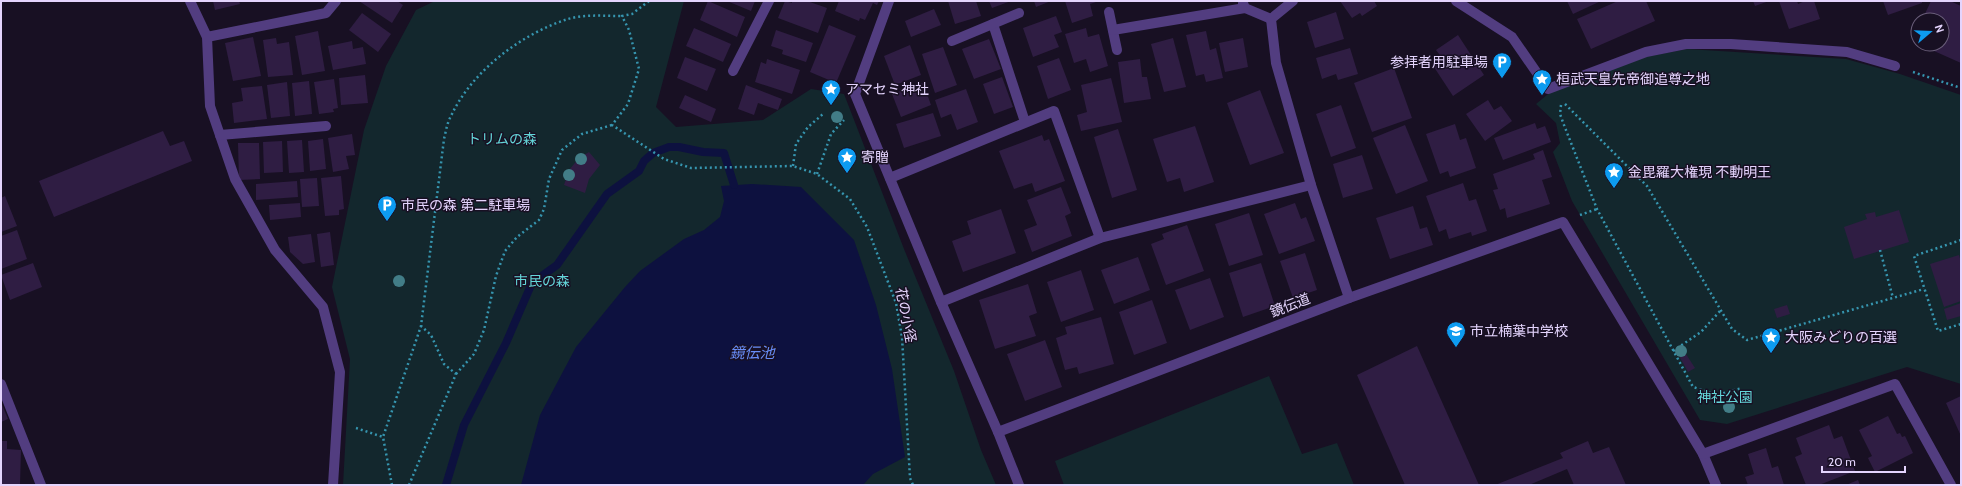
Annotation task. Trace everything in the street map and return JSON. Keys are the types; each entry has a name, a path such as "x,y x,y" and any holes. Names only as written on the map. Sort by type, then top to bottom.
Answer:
{"street":[{"path":"190,1 207,37 210,106 235,179 276,250 323,307 340,372 333,485"},
{"path":"207,37 326,13 336,1"},
{"path":"733,72 769,1"},
{"path":"889,1 855,94 857,112 890,178 1019,485"},
{"path":"1271,18 1293,1"},
{"path":"1456,1 1512,37 1548,89 1646,52 1686,44 1731,44 1847,52 1895,66"},
{"path":"1113,30 1244,4 1271,18"},
{"path":"1109,12 1117,50"},
{"path":"952,41 1019,13"},
{"path":"1271,18 1276,63 1311,185 1348,298"},
{"path":"994,24 1025,122"},
{"path":"890,178 1054,111 1100,238"},
{"path":"220,135 326,126"},
{"path":"941,302 1100,238 1311,185"},
{"name":"鏡伝道","path":"998,432 1348,298 1563,222 1703,454"},
{"path":"1,384 41,485"},
{"path":"1716,485 1703,454 1895,384 1951,485"}],"path":[{"path":"392,485 383,437 421,326 444,139 450,116 464,93 504,50 568,19 588,16 622,16 632,14 649,1"},
{"path":"410,485 456,374 474,354 484,330 496,276 505,251 517,237 539,220 544,209 549,179 562,150 582,134 612,125 628,104 639,69 629,30 622,16"},
{"path":"1895,66 1961,88"},
{"path":"1742,388 1717,395 1693,387 1597,209 1560,114 1561,101 1647,186 1720,311 1732,329 1747,340 1924,289"},
{"path":"817,174 831,134 848,116 857,112"},
{"path":"793,166 796,144 808,127 823,114"},
{"name":"花の小径","path":"612,125 664,159 691,168 793,166 817,174 850,200 867,227 896,303 902,337 910,478 913,485"},
{"path":"1961,240 1914,256 1938,332 1961,324"},
{"path":"1880,250 1893,298"},
{"path":"1673,351 1701,332 1720,311"},
{"path":"421,326 431,335 444,364 456,374"},
{"path":"353,427 383,437"}],"green space":[{"name":"市民の森","path":"435,1 684,1 656,107 676,127 763,120 811,89 844,94 904,249 954,371 981,450 996,485 343,485 350,359 332,287 364,130 386,66 416,10"},
{"name":"神社公園","path":"1687,49 1846,59 1900,74 1961,95 1961,384 1907,367 1727,424 1700,420 1572,201 1553,152 1560,143 1556,123 1536,104 1553,90 1645,57"},
{"path":"1269,376 1302,454 1337,443 1354,485 1064,485 1055,461"}],"water":[{"name":"鏡伝池","path":"752,184 801,187 854,240 876,305 892,369 905,457 873,474 863,485 521,485 540,415 576,347 640,271 684,239 704,230 720,217 724,201 721,186"}],"building":[{"path":"213,1 239,1 240,4 215,10"},
{"path":"359,1 397,1 403,5 392,23"},
{"path":"708,1 745,17 737,37 700,20"},
{"path":"727,1 755,1 751,11"},
{"path":"785,1 792,3 792,1 807,1 827,8 818,33 778,18"},
{"path":"839,1 879,1 877,5 873,3 865,20 860,18 859,21 835,11"},
{"path":"948,1 976,1 981,16 955,24"},
{"path":"989,1 1011,1 992,8"},
{"path":"1034,1 1051,1 1036,7"},
{"path":"1065,1 1095,1 1096,2 1090,4 1093,16 1072,23"},
{"path":"1340,1 1374,1 1377,6 1362,16 1360,13 1352,18"},
{"path":"1567,1 1601,1 1573,14"},
{"path":"1618,1 1646,1 1655,21 1591,49 1577,19"},
{"path":"1753,1 1769,1 1755,6"},
{"path":"1779,1 1797,1 1798,4 1805,1 1814,1 1820,19 1789,29"},
{"path":"1883,1 1922,1 1922,3 1888,15"},
{"path":"1931,1 1950,1 1961,6 1961,63 1936,52 1950,52 1950,12 1926,12"},
{"path":"934,9 941,25 911,37 905,21"},
{"path":"1336,12 1344,39 1315,48 1307,22"},
{"path":"362,13 391,34 378,52 349,30"},
{"path":"1056,16 1062,32 1054,35 1059,47 1033,57 1023,28"},
{"path":"829,25 856,36 836,83 810,72"},
{"path":"694,28 731,44 723,62 686,46"},
{"path":"1086,28 1088,37 1099,34 1108,66 1090,72 1086,59 1074,63 1065,34"},
{"path":"776,30 813,43 806,62 782,54 783,50 771,46"},
{"path":"318,31 325,71 302,75 295,36"},
{"path":"1206,31 1210,50 1216,48 1223,78 1206,82 1204,74 1196,76 1186,35"},
{"path":"1458,35 1484,75 1453,96 1432,64 1442,58 1436,50"},
{"path":"253,37 261,76 233,81 225,43"},
{"path":"276,38 277,44 289,42 293,75 268,77 263,40"},
{"path":"1173,38 1186,87 1164,92 1151,44"},
{"path":"1243,38 1248,67 1225,72 1219,43"},
{"path":"989,39 1001,69 974,79 962,49"},
{"path":"352,41 353,49 363,47 366,64 333,70 328,46"},
{"path":"910,45 921,75 895,85 884,56"},
{"path":"943,47 957,85 935,93 922,54"},
{"path":"1350,48 1358,74 1338,80 1336,74 1322,79 1316,58"},
{"path":"685,57 716,69 707,91 677,78"},
{"path":"1059,58 1071,90 1048,99 1037,66"},
{"path":"767,59 800,70 792,94 755,82 761,62 766,64"},
{"path":"1140,59 1142,77 1147,77 1151,99 1124,103 1118,62"},
{"path":"1394,68 1412,118 1372,132 1354,83"},
{"path":"365,75 368,103 341,105 339,78"},
{"path":"1002,77 1013,107 994,114 983,84"},
{"path":"1111,78 1122,122 1081,131 1077,115 1087,112 1081,85"},
{"path":"334,79 338,108 333,109 334,112 319,114 314,82"},
{"path":"309,81 312,114 295,116 292,83"},
{"path":"287,82 290,116 271,118 267,85"},
{"path":"923,83 931,105 901,117 892,94"},
{"path":"746,85 782,99 778,110 758,103 754,115 738,109"},
{"path":"262,86 267,119 234,123 232,103 243,101 241,88"},
{"path":"966,89 978,122 957,130 951,114 941,118 935,100"},
{"path":"1260,90 1284,153 1250,165 1227,103"},
{"path":"685,95 716,109 711,122 679,108"},
{"path":"1488,100 1494,110 1501,106 1512,121 1485,141 1466,114"},
{"path":"1341,105 1356,148 1331,157 1316,114"},
{"path":"933,113 941,136 904,148 896,124"},
{"path":"1535,123 1537,129 1545,126 1551,142 1503,160 1494,138"},
{"path":"1455,124 1460,140 1466,138 1476,168 1450,177 1448,171 1440,174 1426,134"},
{"path":"1405,125 1428,181 1396,194 1373,138"},
{"path":"1195,126 1214,182 1184,192 1180,178 1167,182 1153,139"},
{"path":"1118,129 1137,190 1112,198 1094,137"},
{"path":"163,131 170,146 184,141 192,161 54,217 39,181"},
{"path":"352,134 355,155 346,156 349,169 333,172 328,138"},
{"path":"1042,135 1044,141 1049,139 1065,181 1035,192 1032,183 1014,189 999,151"},
{"path":"323,139 326,169 310,171 308,141"},
{"path":"302,140 304,172 289,173 287,141"},
{"path":"282,141 283,172 264,173 263,142"},
{"path":"238,143 259,143 260,179 239,180"},
{"path":"1543,150 1552,177 1542,180 1550,204 1507,218 1505,208 1500,210 1493,190 1498,189 1493,174 1535,159 1533,154"},
{"path":"589,152 600,165 589,179 585,193 564,185 569,170 579,158"},
{"path":"1362,155 1373,189 1343,198 1333,164"},
{"path":"341,176 344,209 339,210 339,215 325,216 321,178"},
{"path":"317,178 319,206 302,207 300,179"},
{"path":"297,181 298,197 256,200 256,184"},
{"path":"1463,183 1469,201 1476,199 1487,231 1472,236 1471,232 1449,239 1446,229 1439,232 1426,196"},
{"path":"1061,187 1071,213 1065,216 1072,236 1032,252 1024,230 1037,225 1027,200"},
{"path":"5,196 17,226 1,232 1,198"},
{"path":"300,203 301,217 270,220 269,205"},
{"path":"1295,203 1301,219 1306,217 1315,241 1279,254 1264,214"},
{"path":"1413,206 1420,229 1427,227 1433,245 1390,259 1376,218"},
{"path":"1001,209 1016,253 963,272 952,241 971,234 967,221"},
{"path":"1899,210 1909,242 1854,259 1844,227 1867,219 1865,214 1875,212 1876,217"},
{"path":"1249,213 1263,255 1229,266 1215,224"},
{"path":"1187,225 1204,271 1166,285 1151,244 1164,239 1162,234"},
{"path":"17,230 27,259 1,269 1,236"},
{"path":"330,232 334,265 321,267 317,234"},
{"path":"311,234 315,262 303,264 290,252 288,237"},
{"path":"1305,253 1317,290 1293,298 1280,261"},
{"path":"1959,255 1961,262 1961,301 1944,307 1930,264"},
{"path":"1138,257 1150,290 1114,304 1101,270"},
{"path":"33,263 42,287 10,300 1,275"},
{"path":"1261,263 1275,306 1243,317 1229,273"},
{"path":"1081,270 1094,310 1061,322 1047,282"},
{"path":"1210,278 1224,317 1190,330 1175,290"},
{"path":"1028,284 1037,313 1029,316 1036,336 995,349 979,300"},
{"path":"1152,300 1167,343 1134,355 1119,312"},
{"path":"1961,303 1961,316 1947,320 1944,309"},
{"path":"1787,305 1790,314 1777,318 1774,309"},
{"path":"1101,317 1114,364 1079,374 1077,367 1065,370 1056,338 1067,334 1065,327"},
{"path":"1045,340 1062,387 1025,401 1007,354"},
{"path":"1417,346 1479,485 1405,485 1357,375"},
{"path":"1684,351 1695,368 1688,372 1678,354"},
{"path":"1961,396 1961,436 1946,403"},
{"path":"1,402 8,419 1,422"},
{"path":"1888,416 1897,434 1900,433 1902,437 1905,436 1913,453 1875,472 1868,458 1872,456 1859,430"},
{"path":"1829,425 1834,439 1842,436 1855,471 1819,485 1806,485 1795,457 1802,454 1796,438"},
{"path":"1,441 7,441 7,449 21,450 20,485 1,485"},
{"path":"1588,441 1593,453 1609,447 1626,485 1574,485 1567,469 1529,485 1495,485 1563,458 1560,453"},
{"path":"1766,448 1772,468 1778,466 1784,485 1748,485 1745,477 1754,474 1748,454"},
{"path":"1858,480 1860,485 1846,485"}],"waterway":[{"path":"446,485 464,425 506,343 532,283 557,265 607,194 639,171 644,161 653,153 669,147 679,147 703,152 724,153 734,185"}],"place":[{"name":"参拝者用駐車場","path":"1502,79"},
{"name":"桓武天皇先帝御追尊之地","path":"1542,96"},
{"name":"アマセミ神社","path":"831,106"},
{"name":"寄贈","path":"847,174"},
{"name":"金毘羅大権現 不動明王","path":"1614,189"},
{"name":"市民の森 第二駐車場","path":"387,222"},
{"name":"市立楠葉中学校","path":"1456,348"},
{"name":"大阪みどりの百選","path":"1771,354"}],"park label":[{"name":"トリムの森","path":"502,139"}]}
